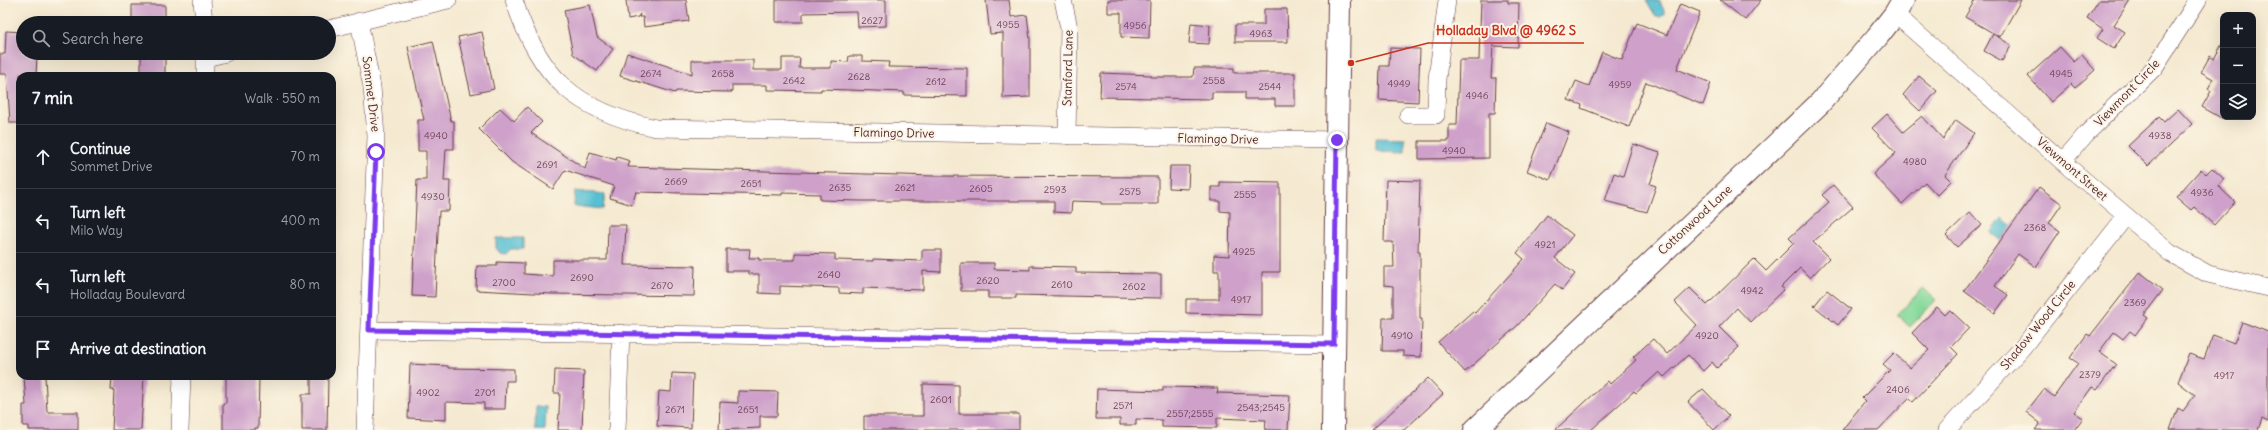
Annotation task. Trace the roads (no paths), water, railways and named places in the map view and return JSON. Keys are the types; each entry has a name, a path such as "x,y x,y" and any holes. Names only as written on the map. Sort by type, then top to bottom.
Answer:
{"street":[{"path":"202,0 203,16"},
{"path":"336,27 448,0"},
{"name":"Flamingo Drive","path":"514,0 522,26 533,49 546,69 575,96 599,111 624,121 656,128 1337,140"},
{"name":"Stanford Lane","path":"1063,0 1069,28 1067,136"},
{"path":"1333,430 1339,0"},
{"path":"1408,115 1436,115 1437,79 1447,0"},
{"name":"Viewmont Circle","path":"2063,161 2086,134 2154,68 2198,0"},
{"name":"Viewmont Street","path":"1899,7 2063,161 2170,253 2195,269 2220,278 2268,288"},
{"name":"Cottonwood Lane","path":"1475,430 1820,103 1899,7"},
{"name":"Sommet Drive","path":"359,22 372,86 376,136 366,430"},
{"path":"205,72 206,60"},
{"name":"Shadow Wood Circle","path":"1946,430 2022,348 2126,216"},
{"path":"369,330 1334,344"},
{"path":"617,430 621,333"},
{"path":"180,430 182,380"}],"water":[{"path":"1646,0 1659,1 1664,10 1664,15 1660,17 1655,16"},
{"path":"1376,138 1405,139 1405,152 1376,151"},
{"path":"575,191 605,194 603,209 574,206"},
{"path":"2002,218 2012,226 2000,240 1991,233"},
{"path":"496,238 523,238 523,249 511,249 506,254 500,253 496,248"},
{"path":"536,406 546,407 545,430 535,430"}],"place":[{"name":"Holladay Blvd @ 4962 S","path":"1351,63"}]}
